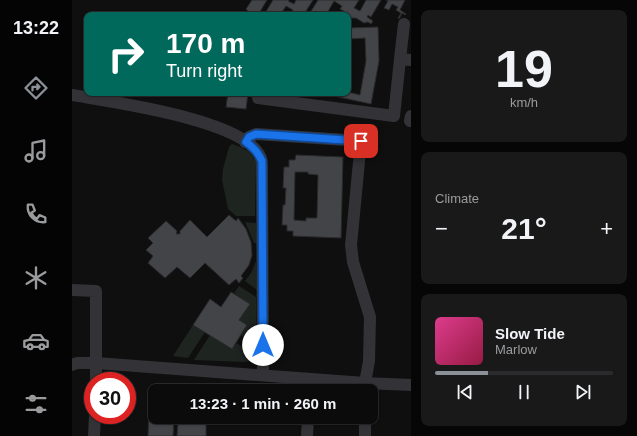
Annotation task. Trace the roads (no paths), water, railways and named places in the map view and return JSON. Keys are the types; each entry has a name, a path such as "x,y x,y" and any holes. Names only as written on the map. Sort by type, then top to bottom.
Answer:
{"street":[{"path":"258,98 394,116 406,60 404,24"},
{"path":"72,95 154,109 179,115 227,132 246,142 259,154 262,161 263,375"},
{"path":"410,121 411,116"},
{"path":"246,142 249,137 256,134 361,141 350,244 352,262 370,317 369,361 365,384"},
{"path":"72,290 96,291 96,372"},
{"path":"72,365 77,363 96,363 263,375 305,384"},
{"path":"378,386 411,385"},
{"path":"94,424 94,436"},
{"path":"307,436 308,424"},
{"path":"365,424 365,436"}]}
